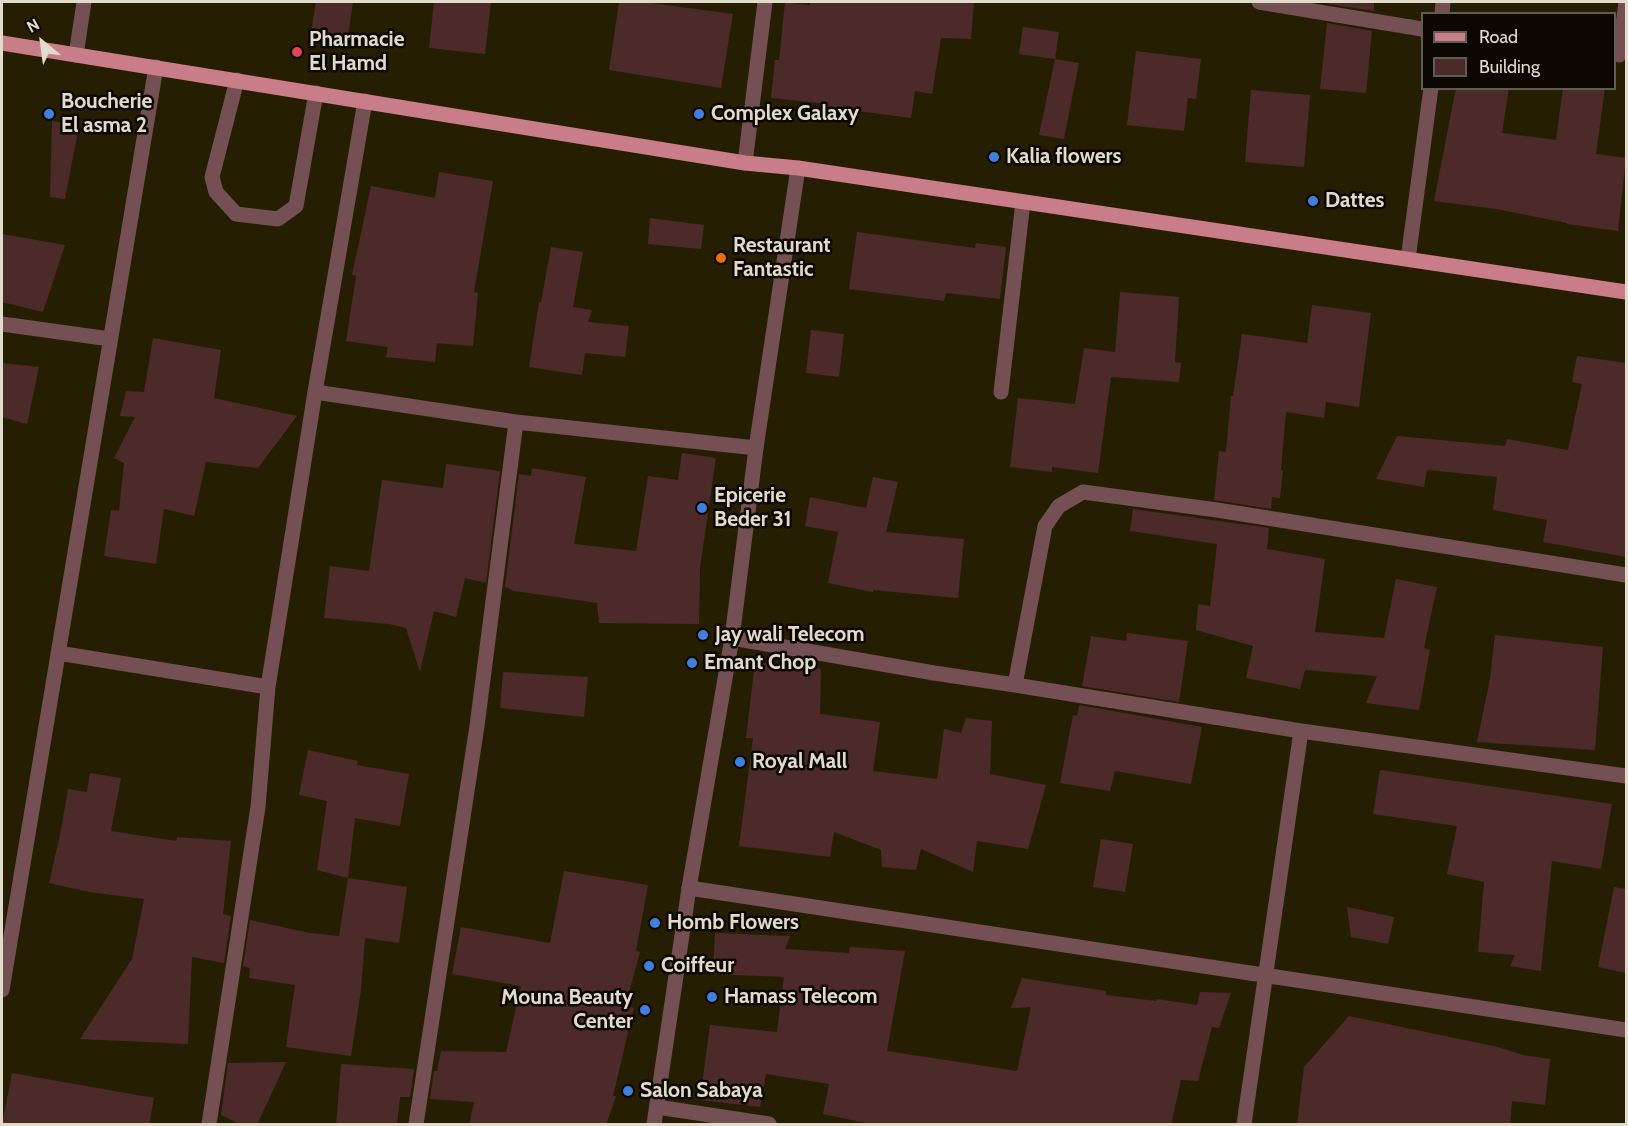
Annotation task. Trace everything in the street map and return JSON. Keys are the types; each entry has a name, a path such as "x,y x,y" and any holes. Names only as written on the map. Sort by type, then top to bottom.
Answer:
{"main road":[{"path":"2,43 745,163 798,168 1626,292"}],"street":[{"path":"76,55 84,2"},
{"path":"745,163 765,2"},
{"path":"1259,2 1421,29"},
{"path":"1620,56 1626,2"},
{"path":"2,990 156,67"},
{"path":"237,80 212,177 216,192 236,214 278,219 296,206 316,93"},
{"path":"1408,259 1431,90"},
{"path":"209,1125 258,807 268,687 315,392 365,101"},
{"path":"654,1125 689,888 732,638 756,448 798,168"},
{"path":"1001,392 1023,202"},
{"path":"2,324 110,339"},
{"path":"315,392 516,422 756,448"},
{"path":"416,1125 477,726 516,422"},
{"path":"1015,685 1046,526 1059,506 1083,492 1217,510 1626,575"},
{"path":"732,638 934,673 1301,731 1626,776"},
{"path":"58,653 268,687"},
{"path":"1244,1125 1301,731"},
{"path":"689,888 1626,1030"},
{"path":"657,1107 769,1125"}],"building":[{"path":"316,2 353,2 347,44 310,38"},
{"path":"434,2 491,2 485,54 429,48"},
{"path":"619,2 644,2 733,14 721,88 609,70"},
{"path":"785,2 810,5 810,2 974,2 971,39 941,38 932,94 915,91 911,118 827,107 828,104 771,98 775,60 779,60"},
{"path":"1329,2 1374,2 1374,11 1329,4"},
{"path":"1327,23 1372,31 1366,93 1320,89"},
{"path":"1023,27 1059,32 1055,59 1019,54"},
{"path":"1136,51 1201,59 1196,99 1188,98 1184,131 1127,125"},
{"path":"1055,59 1079,63 1064,139 1039,135"},
{"path":"1251,90 1310,95 1304,167 1245,162"},
{"path":"1456,90 1509,90 1502,133 1556,140 1563,90 1605,90 1596,154 1626,158 1618,231 1567,224 1496,209 1434,201"},
{"path":"52,121 79,126 65,199 50,197"},
{"path":"439,172 493,181 474,292 478,293 473,346 437,343 435,362 386,357 388,347 346,341 356,276 352,275 371,186 435,198"},
{"path":"650,218 704,225 701,249 648,244"},
{"path":"857,232 975,248 976,243 1006,247 1000,299 946,293 944,301 849,289"},
{"path":"2,234 65,245 43,312 2,302"},
{"path":"551,247 583,252 573,307 592,310 588,322 629,326 625,357 585,353 582,375 529,367 539,302 541,302"},
{"path":"1120,292 1179,297 1175,362 1181,363 1179,382 1111,377 1098,473 1052,467 1052,472 1010,467 1018,398 1075,404 1084,348 1115,352"},
{"path":"1312,305 1371,313 1359,407 1326,402 1324,418 1286,412 1280,498 1272,497 1271,509 1214,500 1219,451 1226,452 1231,396 1233,396 1242,334 1307,343"},
{"path":"811,330 844,334 839,377 806,373"},
{"path":"153,338 221,350 214,398 297,416 258,468 206,462 194,516 164,509 156,564 104,556 111,510 119,511 124,463 114,458 135,417 120,416 126,391 144,392"},
{"path":"1577,356 1626,363 1626,557 1543,542 1547,520 1493,510 1497,477 1427,470 1424,487 1376,479 1397,436 1505,446 1507,439 1568,450 1582,384 1572,382"},
{"path":"2,363 39,367 27,424 2,417"},
{"path":"682,453 716,458 700,568 699,624 599,623 597,603 515,591 505,587 519,474 531,476 532,468 586,477 574,544 636,551 648,476 678,480"},
{"path":"446,464 500,471 486,583 465,578 456,617 434,611 420,672 406,628 389,624 324,618 330,566 369,571 382,480 443,488"},
{"path":"873,477 898,482 886,532 964,539 958,598 873,590 873,592 828,583 838,532 805,526 810,497 866,508"},
{"path":"1133,509 1269,528 1267,549 1325,559 1315,632 1384,638 1396,579 1437,587 1424,648 1430,650 1419,710 1366,703 1377,676 1305,670 1300,689 1246,678 1253,646 1196,630 1198,604 1210,606 1217,544 1130,531"},
{"path":"1127,633 1188,641 1179,702 1082,686 1091,636 1126,641"},
{"path":"1495,635 1603,647 1595,750 1477,742 1490,679"},
{"path":"755,662 821,669 820,714 880,722 873,771 937,779 944,729 961,733 966,718 992,721 990,774 1046,785 1028,849 977,841 973,872 921,849 916,870 882,867 881,850 834,832 830,857 739,846 753,738 746,738"},
{"path":"503,672 588,677 584,717 500,708"},
{"path":"1079,705 1202,727 1191,784 1115,771 1110,791 1060,783 1073,715 1077,716"},
{"path":"308,750 358,761 357,765 409,774 400,826 355,818 348,878 317,870 327,801 299,795"},
{"path":"1380,770 1612,804 1601,869 1552,861 1541,971 1510,966 1515,955 1478,952 1484,882 1447,874 1457,826 1373,814"},
{"path":"90,773 121,778 111,831 176,841 177,837 231,841 223,914 231,916 224,963 192,957 188,1044 80,1039 132,959 144,899 89,892 49,883 68,789 87,792"},
{"path":"1101,839 1133,844 1125,892 1093,887"},
{"path":"564,871 648,885 636,951 640,952 625,1007 634,1008 613,1096 616,1096 606,1125 469,1125 474,1102 430,1099 434,1071 437,1071 441,1051 506,1052 521,986 452,974 461,927 550,943"},
{"path":"348,878 407,887 399,943 365,938 361,990 351,1056 286,1047 295,985 249,978 250,968 243,966 250,920 310,933 339,936"},
{"path":"1614,887 1626,889 1626,973 1598,967"},
{"path":"1347,907 1394,917 1388,944 1351,937"},
{"path":"715,933 790,936 785,949 849,953 850,947 905,951 887,1051 1017,1071 1031,1007 1011,1008 1022,978 1106,991 1106,995 1197,1005 1200,992 1231,993 1219,1028 1212,1027 1198,1081 1181,1080 1171,1125 875,1125 823,1114 829,1084 766,1074 760,1107 700,1100 710,1025 777,1032 784,977 713,974"},
{"path":"1349,1016 1550,1059 1545,1105 1512,1101 1510,1125 1297,1125 1304,1067"},
{"path":"286,1062 257,1125 242,1125 221,1115 228,1063"},
{"path":"341,1064 414,1069 410,1097 400,1097 397,1125 336,1125"},
{"path":"12,1073 154,1098 149,1125 2,1125"}],"place":[{"name":"Pharmacie El Hamd","path":"297,52"},
{"name":"Boucherie El asma 2","path":"49,114"},
{"name":"Complex Galaxy","path":"699,114"},
{"name":"Kalia flowers","path":"994,157"},
{"name":"Dattes","path":"1313,201"},
{"name":"Restaurant Fantastic","path":"721,258"},
{"name":"Epicerie Beder 31","path":"702,508"},
{"name":"Jay wali Telecom","path":"703,635"},
{"name":"Emant Chop","path":"692,663"},
{"name":"Royal Mall","path":"740,762"},
{"name":"Homb Flowers","path":"655,923"},
{"name":"Coiffeur","path":"649,966"},
{"name":"Hamass Telecom","path":"712,997"},
{"name":"Mouna Beauty Center","path":"645,1010"},
{"name":"Salon Sabaya","path":"628,1091"}]}
